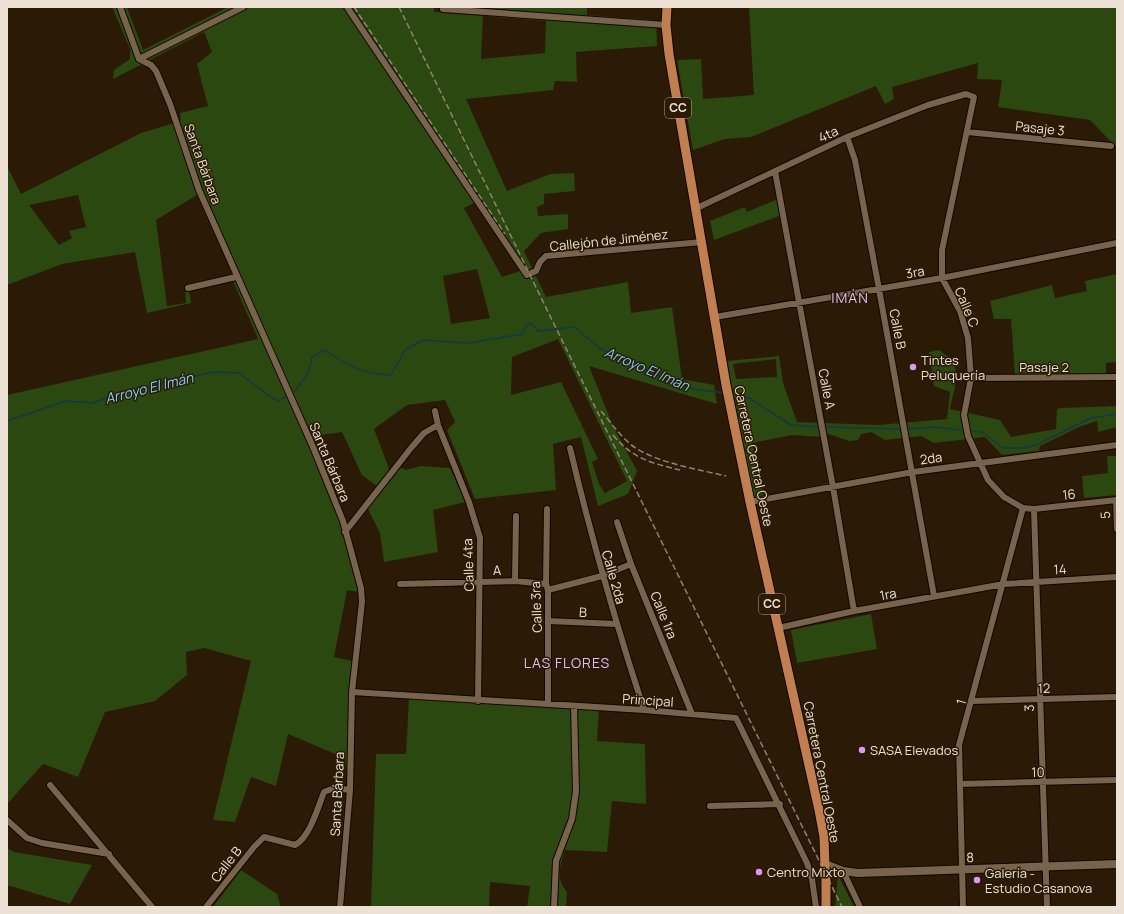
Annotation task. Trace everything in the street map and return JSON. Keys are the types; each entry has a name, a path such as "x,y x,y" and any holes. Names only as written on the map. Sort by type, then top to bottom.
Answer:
{"main road":[{"name":"Carretera Central Oeste","path":"667,7 666,25 670,64 697,208 726,385 750,502 820,816 825,865 826,907"}],"street":[{"path":"120,7 139,59 243,7"},
{"name":"Callejón de Jiménez","path":"348,7 527,275 536,271 540,262 546,256 702,242"},
{"path":"443,9 666,25"},
{"name":"Santa Bárbara","path":"139,59 151,65 156,71 170,104 199,190 236,277 313,447 345,532 361,588 362,602 352,692 350,790 340,907"},
{"name":"4ta","path":"697,208 847,137 928,105 966,94 974,97"},
{"name":"Calle C","path":"974,97 942,250 942,278 960,311 968,338 971,378 964,414 968,436 988,480 1004,497 1023,508"},
{"name":"Pasaje 3","path":"967,132 1111,146"},
{"name":"Calle B","path":"847,137 855,160 913,472 934,596"},
{"name":"Calle A","path":"775,171 833,487 854,611"},
{"name":"3ra","path":"715,317 942,278 1117,243"},
{"path":"188,288 236,277"},
{"name":"Pasaje 2","path":"971,378 1117,377"},
{"name":"Calle 4ta","path":"435,412 438,425 469,502 480,538 478,701"},
{"path":"345,532 424,433 438,425"},
{"name":"2da","path":"750,502 913,472 1117,445"},
{"name":"Calle 2da","path":"570,448 582,503 602,576 644,710"},
{"name":"16","path":"1023,508 1034,509 1116,500"},
{"name":"5","path":"1116,500 1117,529"},
{"name":"1","path":"963,907 959,746 1004,584 1023,508"},
{"name":"Calle 3ra","path":"547,509 548,704"},
{"name":"3","path":"1034,509 1047,907"},
{"path":"515,581 516,516"},
{"name":"Calle 1ra","path":"617,522 632,564 692,714"},
{"name":"A","path":"400,584 515,581 547,587 602,576 632,564"},
{"name":"14","path":"1004,584 1117,577"},
{"name":"1ra","path":"778,628 854,611 1004,584"},
{"name":"B","path":"548,621 616,624"},
{"name":"Principal","path":"352,692 478,701 644,710 736,718 780,804 807,864 812,879 816,907"},
{"name":"12","path":"972,701 1117,697"},
{"path":"554,907 556,861 572,819 576,791 574,706"},
{"name":"10","path":"960,784 1117,780"},
{"path":"50,785 152,907"},
{"name":"Calle B","path":"206,907 254,847 264,837 295,845 301,842 308,830 324,792 334,788 350,790"},
{"path":"710,806 780,804"},
{"path":"7,820 27,838 42,843 109,854"},
{"name":"8","path":"825,865 843,871 858,873 1117,864"},
{"path":"843,871 860,907"}],"green space":[{"path":"112,7 127,7 143,50 228,7 434,7 434,12 490,12 490,7 587,7 587,15 656,20 657,46 576,52 577,82 555,81 553,90 466,99 507,191 550,174 574,173 575,191 544,194 544,204 537,207 538,216 568,214 568,229 541,233 524,251 546,297 628,282 631,313 672,307 682,379 714,385 717,404 589,366 613,426 637,471 628,494 598,506 581,437 553,444 556,490 475,499 447,430 455,422 445,400 407,405 374,429 391,474 397,466 406,470 421,466 450,468 465,502 433,510 438,552 384,562 380,533 367,507 381,489 362,475 342,432 308,437 340,521 358,592 347,590 334,657 356,662 348,785 345,758 288,734 276,786 251,777 235,822 213,820 251,661 204,648 186,652 187,675 155,701 105,712 78,777 43,764 7,804 7,395 258,339 233,281 189,291 191,303 147,313 135,252 62,264 7,285 7,166 21,194 141,133 181,121 180,113 208,106 197,64 212,52 204,32 113,79 114,70 130,59 130,49","holes":["483,16 546,21 545,53 481,59","78,195 86,227 69,231 72,238 59,245 29,205","197,195 233,276 185,286 186,303 167,306 156,220","476,202 523,270 502,277 464,208","477,269 490,318 451,324 443,276","558,339 627,481 605,493 599,484 592,462 598,459 561,382 511,395 512,357"]},
{"path":"1117,7 1117,148 1090,120 998,107 1002,80 977,79 978,63 892,87 894,99 885,104 876,86 751,137 725,139 693,150 677,60 701,59 703,99 754,95 749,8"},
{"path":"778,199 782,215 714,240 710,221 745,207 747,212"},
{"path":"1117,274 1117,362 1106,363 1106,374 1015,375 1011,319 994,319 990,301 1052,285 1055,298 1087,291 1085,281"},
{"path":"939,350 947,356 955,369 956,383 950,409 1000,420 1011,437 1056,429 1057,409 1061,408 1117,406 1117,427 1098,432 1097,421 1079,427 1040,446 1039,451 1002,455 985,437 934,443 921,436 885,440 871,432 861,434 858,440 849,441 826,433 835,487 755,502 727,361 779,356 783,383 797,422 878,425 947,419 950,392 934,386 929,352","holes":["776,359 777,377 736,379 733,364","792,435 821,437 828,483 764,496 752,443"]},
{"path":"1107,456 1117,456 1117,495 1084,498 1082,476 1108,473"},
{"path":"871,614 877,649 797,663 791,630"},
{"path":"409,698 599,708 597,741 645,744 646,804 612,801 607,852 565,850 560,877 563,887 567,892 566,907 527,907 530,886 490,882 489,907 371,907 376,754 406,754"},
{"path":"7,848 14,852 92,865 70,904 7,885"},
{"path":"241,870 277,894 281,907 213,907"},
{"path":"838,875 854,907 835,907"}],"waterway":[{"name":"Arroyo El Imán","path":"294,392 306,376 312,357 325,350 341,361 363,371 391,375 405,350 423,340 468,343 523,334 526,325 531,323 538,331 575,327 599,348 666,379 693,389 725,393"},
{"name":"Arroyo El Imán","path":"7,421 66,401 92,403 132,390 213,372 239,373 272,398 280,401 285,397"},
{"name":"Arroyo El Imán","path":"731,393 749,398 791,425 818,427"},
{"name":"Arroyo El Imán","path":"973,431 982,432 1003,448 1025,448 1036,445 1091,418 1117,414"},
{"name":"Arroyo El Imán","path":"826,427 899,429"},
{"name":"Arroyo El Imán","path":"909,429 936,427 961,430"}],"railway":[{"path":"354,7 505,234"},
{"path":"399,7 842,907"},
{"path":"601,411 622,436 637,449 658,459 726,476"},
{"path":"613,435 620,443 635,455 651,462 680,470"}],"place":[{"name":"Tintes Peluquería","path":"913,367"},
{"name":"SASA Elevados","path":"862,750"},
{"name":"Centro Mixto","path":"759,872"},
{"name":"Galería - Estudio Casanova","path":"977,880"}],"district":[{"name":"IMÁN","path":"850,298"},
{"name":"LAS FLORES","path":"567,663"}]}
